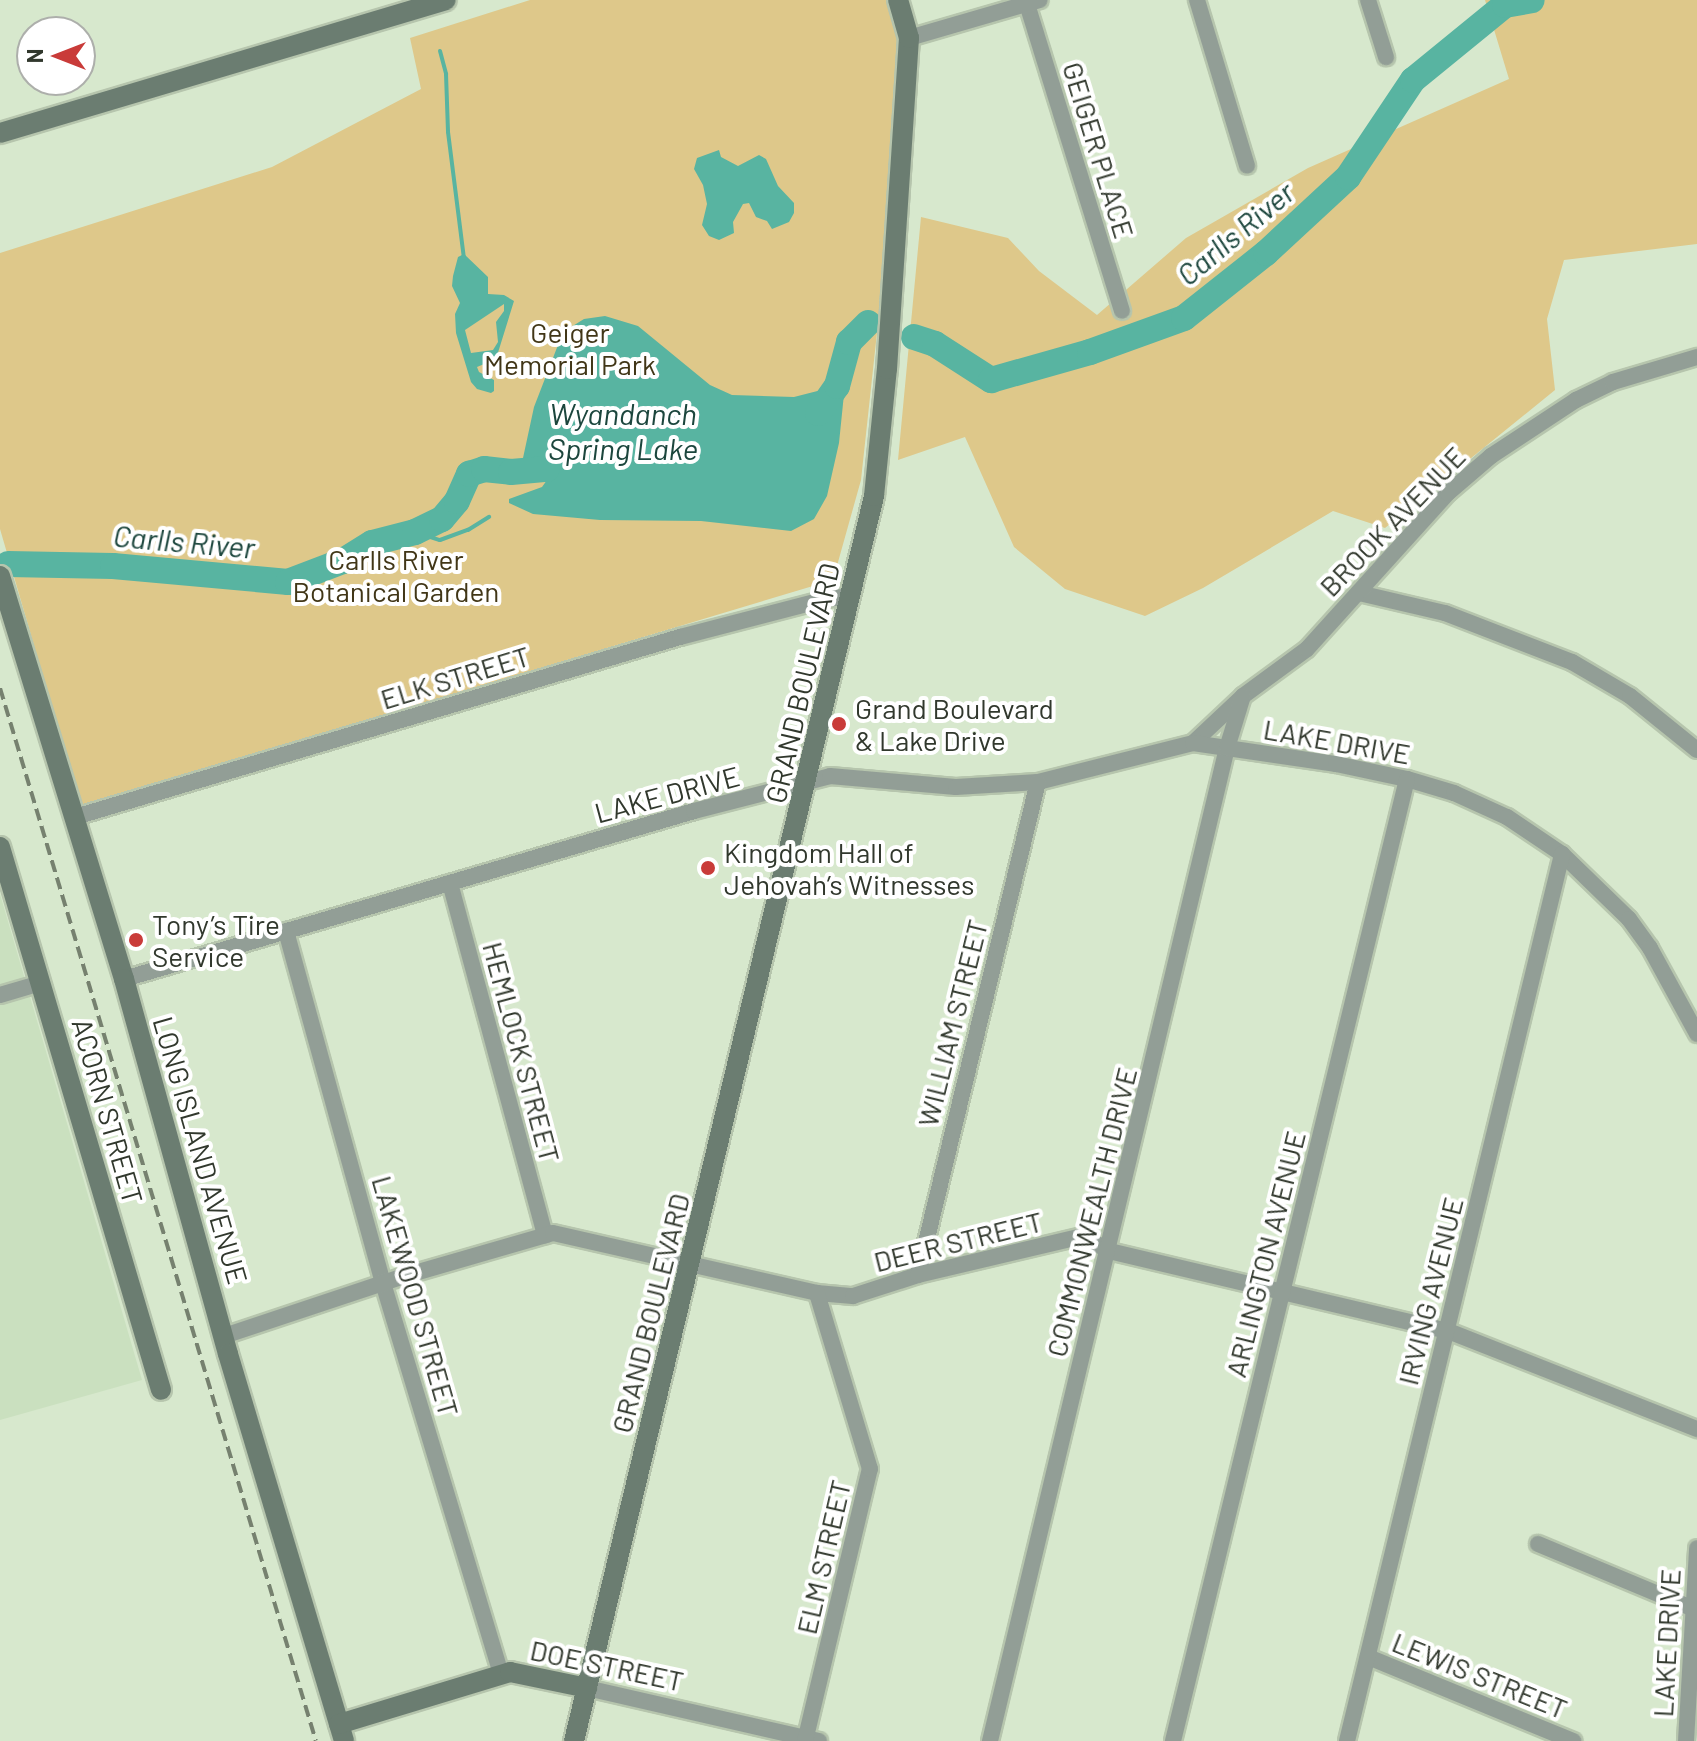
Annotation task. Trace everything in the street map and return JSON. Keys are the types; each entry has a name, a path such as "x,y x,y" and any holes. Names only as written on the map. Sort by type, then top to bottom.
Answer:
{"street":[{"path":"0,133 422,3 446,0"},
{"name":"GRAND BOULEVARD","path":"574,1741 870,516 881,443 909,38 898,0"},
{"path":"1197,0 1247,166"},
{"path":"1368,0 1386,57"},
{"path":"909,38 1033,2"},
{"name":"GEIGER PLACE","path":"1033,2 1122,311"},
{"name":"BROOK AVENUE","path":"1193,743 1243,696 1307,649 1448,493 1491,456 1576,400 1626,377 1697,357"},
{"name":"LONG ISLAND AVENUE","path":"0,576 124,979 224,1336 341,1732"},
{"path":"1359,593 1445,613 1572,662 1630,696 1697,750"},
{"name":"ELK STREET","path":"75,817 680,637 826,599 852,596"},
{"name":"COMMONWEALTH DRIVE","path":"990,1741 1227,748 1243,696"},
{"name":"LAKE DRIVE","path":"124,979 694,811 830,776 956,787 1038,782 1193,743 1336,764 1407,779 1454,793 1507,817 1562,854 1629,919 1650,948 1697,1034"},
{"name":"ARLINGTON AVENUE","path":"1173,1741 1407,779"},
{"name":"WILLIAM STREET","path":"918,1275 1038,782"},
{"name":"ACORN STREET","path":"0,847 161,1390"},
{"name":"IRVING AVENUE","path":"1347,1741 1562,854"},
{"name":"HEMLOCK STREET","path":"450,883 545,1235"},
{"name":"LAKEWOOD STREET","path":"286,931 383,1283 501,1675"},
{"path":"0,995 41,983"},
{"name":"DEER STREET","path":"224,1336 383,1283 562,1232 817,1293 853,1296 918,1275 1083,1236 1109,1251 1448,1331 1697,1429"},
{"name":"ELM STREET","path":"810,1740 870,1469 817,1293"},
{"path":"1538,1544 1694,1609"},
{"name":"LAKE DRIVE","path":"1686,1741 1697,1548"},
{"name":"LEWIS STREET","path":"1368,1657 1573,1741"},
{"name":"DOE STREET","path":"341,1732 510,1672 810,1740"}],"shaded area":[{"path":"0,894 142,1380 0,1420"}],"green space":[{"name":"Geiger Memorial Park","path":"530,0 898,0 909,38 861,480 833,580 81,806 0,529 0,253 272,167 421,89 410,38"},
{"path":"1485,0 1697,0 1697,244 1564,260 1547,319 1555,390 1385,528 1333,511 1203,588 1145,616 1065,589 1014,547 965,437 898,460 921,217 1008,238 1039,271 1097,315 1186,238 1308,168 1509,79"}],"water":[{"path":"719,150 721,157 738,166 759,155 766,159 778,186 794,203 794,213 789,222 772,229 767,221 756,217 749,203 743,204 733,222 734,233 719,240 709,236 702,225 707,204 703,185 694,169 697,158"},
{"path":"464,254 488,277 488,294 504,295 514,301 496,359 477,367 479,372 494,380 494,391 491,393 477,389 471,382 456,333 455,314 460,303 452,286 458,257","holes":["504,304 504,311 496,322 498,342 493,350 471,353 465,330"]},
{"name":"Wyandanch Spring Lake","path":"605,316 638,326 710,385 732,395 794,397 837,386 844,394 839,443 827,496 814,519 791,531 701,521 600,520 533,514 509,503 509,499 542,487 547,480 543,471 515,478 511,472 523,458 534,407 563,332 584,319"}],"waterway":[{"name":"Carlls River","path":"914,337 935,344 991,380 1090,352 1184,318 1266,253 1348,177 1413,80 1505,5 1532,0"},
{"path":"440,51 446,74 448,132 464,258"},
{"name":"Carlls River","path":"818,413 837,386 849,342 868,323"},
{"name":"Carlls River","path":"8,564 113,566 288,582 343,561 372,543 415,532 442,519 457,501 469,474 484,469 511,472 547,469"},
{"path":"415,532 440,540 468,530 489,517"}],"railway":[{"path":"0,688 316,1741"}],"place":[{"name":"Grand Boulevard & Lake Drive","path":"839,724"},
{"name":"Kingdom Hall of Jehovah’s Witnesses","path":"708,868"},
{"name":"Tony’s Tire Service","path":"136,940"}],"park label":[{"name":"Carlls River Botanical Garden","path":"396,575"}]}
